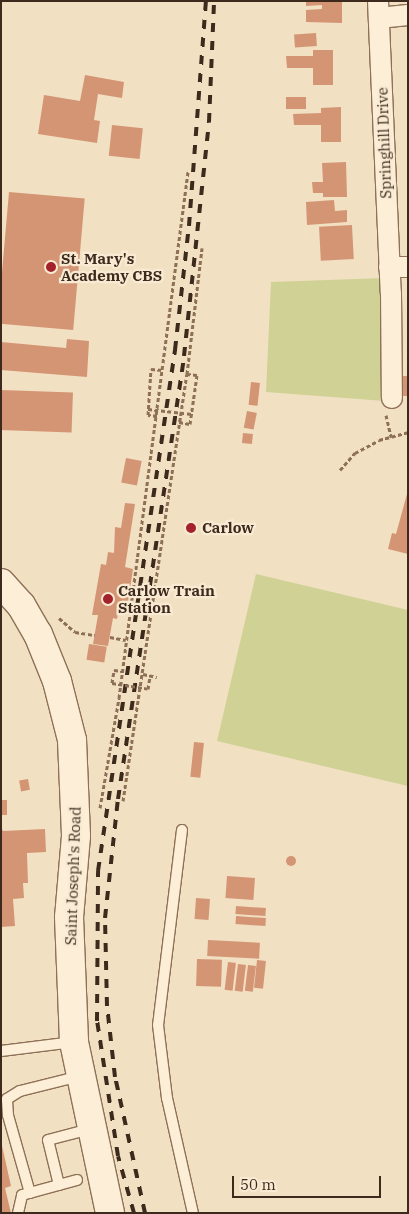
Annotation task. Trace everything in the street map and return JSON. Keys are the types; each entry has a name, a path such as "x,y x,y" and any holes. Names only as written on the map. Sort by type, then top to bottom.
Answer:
{"street":[{"path":"378,10 408,16"},
{"name":"Springhill Drive","path":"378,10 398,267 392,398"},
{"name":"Saint Joseph's Road","path":"1,583 21,605 38,634 57,681 72,740 76,836 69,917 74,1042 90,1129 110,1213"}],"lane":[{"path":"182,830 158,1025 167,1098 193,1213"},
{"path":"1,1051 74,1042"},
{"path":"30,1193 8,1115 7,1099 20,1091 80,1076"},
{"path":"59,1184 48,1140 90,1129"},
{"path":"18,1213 22,1195 77,1180"}],"path":[{"path":"99,810 122,671 188,172"},
{"path":"123,801 187,374 202,248"},
{"path":"157,416 148,415 151,369 163,370"},
{"path":"179,422 190,424 192,414 197,375 187,374"},
{"path":"148,408 192,414"},
{"path":"340,470 355,453 379,440 408,432"},
{"path":"59,618 74,632 94,635"},
{"path":"110,637 126,640"},
{"path":"122,671 114,670 112,684 148,689 150,676"},
{"path":"143,674 157,676"}],"green space":[{"path":"385,278 385,401 266,392 271,282"},
{"path":"256,574 408,610 408,786 217,741"}],"building":[{"path":"306,1 342,1 342,23 306,22 306,10 322,9 322,5 306,6"},
{"path":"316,33 317,46 295,48 294,35"},
{"path":"313,50 333,50 333,85 313,85 313,68 287,68 286,56 313,56"},
{"path":"85,75 124,82 122,98 98,94 94,120 100,121 97,143 38,134 44,95 80,101"},
{"path":"286,97 306,97 306,109 286,109"},
{"path":"341,107 341,142 321,142 321,125 294,125 293,114 321,113 321,108"},
{"path":"112,125 143,128 140,159 109,156"},
{"path":"346,162 347,197 323,197 323,193 313,193 312,182 323,182 322,163"},
{"path":"9,192 85,199 73,330 1,324 1,283"},
{"path":"334,200 335,211 347,210 347,222 307,225 306,202"},
{"path":"352,225 354,259 321,261 319,227"},
{"path":"67,339 89,341 87,377 1,370 1,342 66,348"},
{"path":"401,376 408,376 408,396 402,396"},
{"path":"251,382 260,383 258,406 249,405"},
{"path":"1,390 73,393 72,432 1,430"},
{"path":"247,411 257,413 254,430 244,428"},
{"path":"243,433 253,434 252,444 242,443"},
{"path":"126,458 142,461 137,486 121,483"},
{"path":"407,494 408,554 388,549 392,533 396,534"},
{"name":"Carlow Train Station","path":"125,503 135,504 125,567 133,569 126,615 118,614 117,619 113,618 108,646 93,644 98,615 92,615 101,564 106,565 108,552 114,553 115,527 121,528"},
{"path":"89,644 107,647 104,663 86,660"},
{"path":"194,742 204,743 200,778 190,777"},
{"path":"28,779 30,790 21,791 19,781"},
{"path":"1,800 7,800 7,815 1,815"},
{"path":"1,827 3,831 45,829 46,852 27,853 28,883 23,883 24,898 13,899 15,926 1,927"},
{"path":"291,856 296,861 291,866 286,861"},
{"path":"227,876 255,878 253,900 225,898"},
{"path":"196,898 210,899 209,920 195,919"},
{"path":"236,906 266,908 265,916 235,914"},
{"path":"236,916 266,918 265,926 235,924"},
{"path":"208,940 260,943 259,959 207,956"},
{"path":"197,959 222,960 221,987 196,986"},
{"path":"257,960 266,961 263,989 254,988"},
{"path":"228,962 236,963 233,991 225,990"},
{"path":"238,964 246,965 243,992 235,991"},
{"path":"248,965 256,966 253,992 245,991"},
{"path":"1,1141 11,1186 5,1188 11,1213 1,1213"}],"railway":[{"path":"134,1213 118,1156 97,1021 98,871 175,350 189,226 206,1"},
{"path":"145,1213 115,1077 107,1006 105,918 118,799 184,356 209,122 214,1"}],"place":[{"name":"St. Mary's Academy CBS","path":"51,267"},
{"name":"Carlow","path":"191,528"},
{"name":"Carlow Train Station","path":"108,599"}]}
